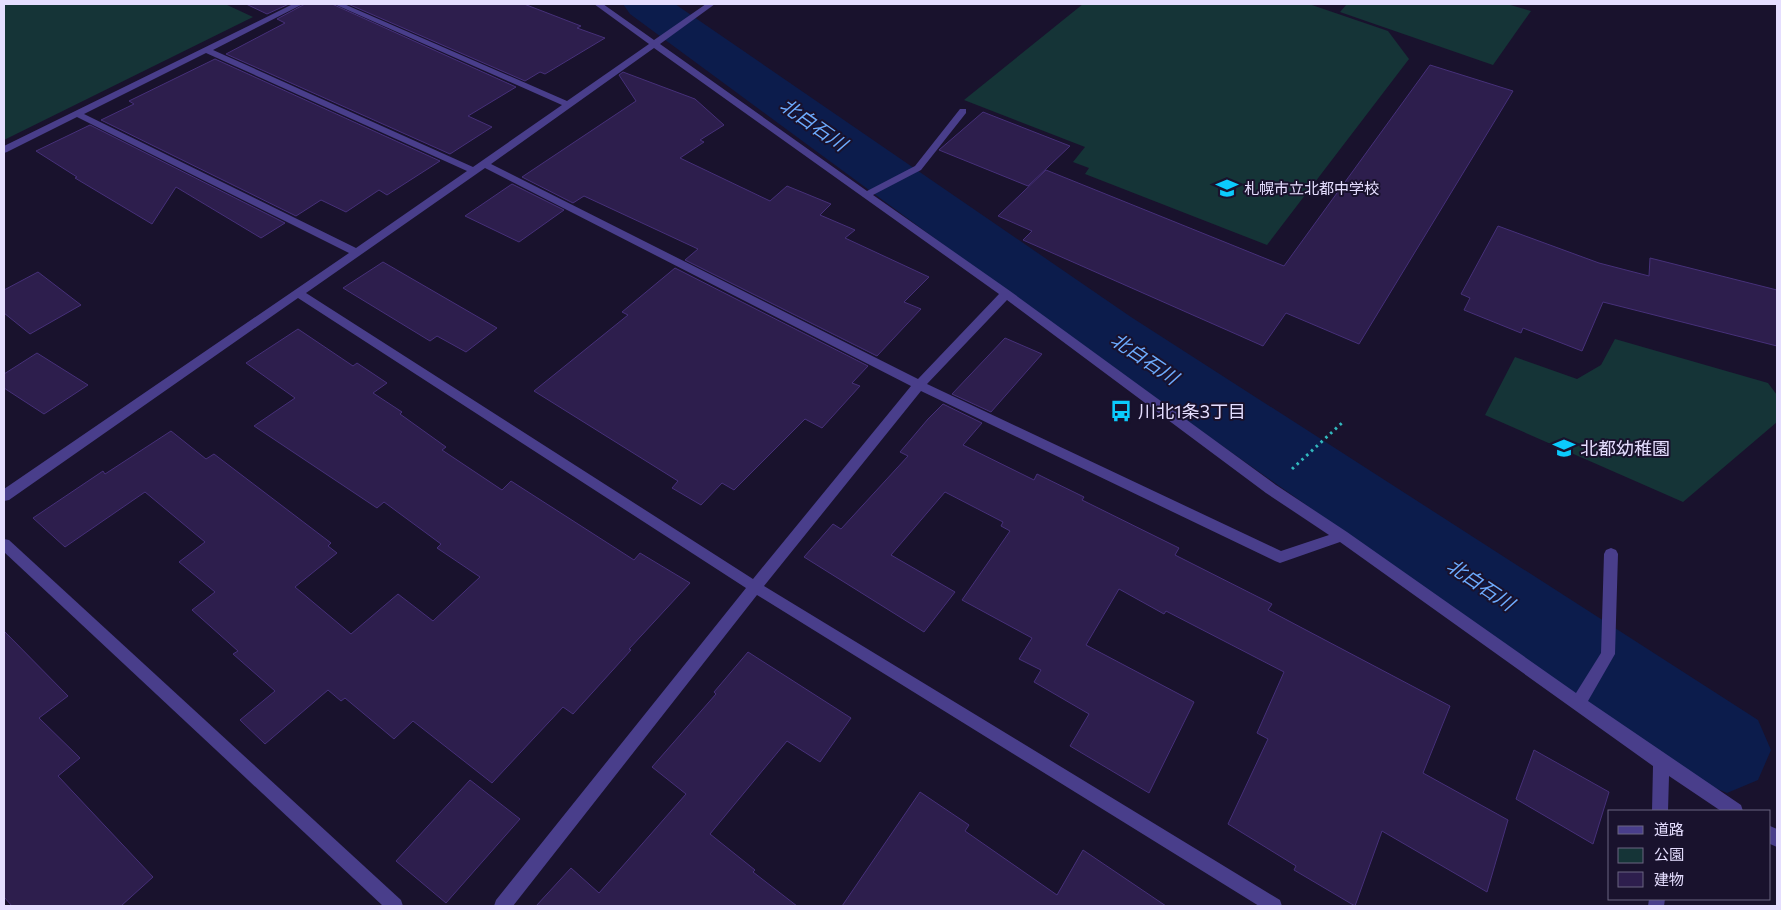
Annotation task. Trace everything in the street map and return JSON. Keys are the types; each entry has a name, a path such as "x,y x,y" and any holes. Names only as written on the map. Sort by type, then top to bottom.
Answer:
{"street":[{"path":"4,150 299,4"},
{"path":"338,4 569,104"},
{"path":"598,4 1006,294 1271,489 1342,536 1661,762 1733,810"},
{"path":"4,496 474,172 709,5"},
{"path":"206,50 474,172"},
{"path":"866,195 918,168 963,111"},
{"path":"78,114 356,252"},
{"path":"484,164 919,385 1280,556 1342,536"},
{"path":"298,292 755,587 1274,906"},
{"path":"502,906 755,587 919,385 1006,294"},
{"path":"4,544 395,906"},
{"path":"1578,704 1608,654 1611,554"},
{"path":"1660,810 1661,762"}],"path":[{"path":"1290,470 1343,422"}],"green space":[{"path":"4,4 225,4 253,17 4,140"},
{"path":"1083,4 1309,4 1388,31 1409,59 1267,245 1085,174 1089,168 1073,162 1085,147 964,100"},
{"path":"1347,4 1507,4 1531,11 1493,65 1340,12"},
{"path":"1615,339 1768,383 1777,395 1777,422 1683,502 1485,415 1515,357 1577,379 1601,365"}],"building":[{"path":"246,4 289,4 267,14"},
{"path":"305,4 332,4 516,87 468,116 492,127 450,154 226,54 285,23 277,19"},
{"path":"348,4 524,4 581,26 577,28 605,38 545,74 540,72 525,81"},
{"path":"215,59 440,161 387,195 379,190 346,212 321,200 296,216 101,120 134,104 129,101"},
{"path":"1430,65 1513,91 1359,344 1286,313 1263,346 1023,240 1032,231 998,216 1046,170 1284,266"},
{"path":"623,72 695,99 724,125 700,140 704,142 680,158 770,201 787,186 831,204 820,215 855,230 845,238 929,277 904,302 921,309 877,356 685,260 698,249 584,196 573,203 522,177 636,101 619,75"},
{"path":"983,112 1070,146 1028,186 939,150"},
{"path":"90,125 285,223 261,238 176,187 152,224 75,178 77,177 36,151"},
{"path":"512,184 564,210 519,242 465,216"},
{"path":"1498,226 1599,263 1649,276 1650,258 1777,290 1777,346 1603,302 1582,351 1523,328 1521,333 1464,310 1470,298 1461,294"},
{"path":"383,262 497,328 466,352 437,336 430,341 343,288"},
{"path":"675,268 868,366 852,383 860,386 822,428 805,419 734,490 722,483 701,505 672,488 678,481 534,391 628,315 622,312"},
{"path":"38,272 81,305 30,334 4,313 4,290"},
{"path":"298,329 353,366 357,363 387,383 373,393 402,412 400,414 446,447 442,450 502,490 511,481 634,560 640,553 690,583 629,649 631,650 573,714 563,707 492,783 413,721 394,739 345,698 341,701 328,690 265,744 240,720 275,691 233,654 238,651 192,610 215,592 179,562 205,542 145,492 65,547 33,518 103,471 105,474 171,431 206,459 214,454 331,543 328,546 337,553 295,587 351,634 398,594 433,621 480,577 437,548 441,544 384,502 377,508 254,426 295,398 246,363"},
{"path":"1005,338 1042,354 991,412 952,394"},
{"path":"37,353 88,385 44,414 4,388 4,374"},
{"path":"943,404 982,423 963,445 1034,480 1037,474 1084,497 1082,500 1179,548 1175,555 1272,604 1268,610 1450,706 1423,773 1508,820 1487,892 1382,831 1355,906 1294,870 1296,866 1228,824 1268,739 1257,733 1284,672 1166,611 1164,614 1119,589 1086,645 1194,702 1149,793 1070,746 1089,714 1034,682 1041,670 1019,659 1032,638 962,600 1010,531 1001,526 1003,522 945,492 891,555 955,592 924,632 804,557 833,524 841,529 908,456 900,452"},
{"path":"4,631 68,696 39,718 80,758 58,776 153,877 121,906 12,906 4,897"},
{"path":"748,652 851,718 820,762 787,741 710,834 755,870 753,872 797,906 536,906 571,868 599,893 686,794 652,767 716,694 714,692"},
{"path":"1534,750 1609,792 1593,844 1516,799"},
{"path":"470,780 520,819 446,903 396,861"},
{"path":"920,792 969,825 965,831 1057,895 1083,850 1166,906 842,906"}],"waterway":[{"name":"北白石川","path":"646,4 1108,333 1727,750"}],"place":[{"name":"札幌市立北都中学校","path":"1227,188"},
{"name":"川北1条3丁目","path":"1121,411"},
{"name":"北都幼稚園","path":"1564,448"}]}
